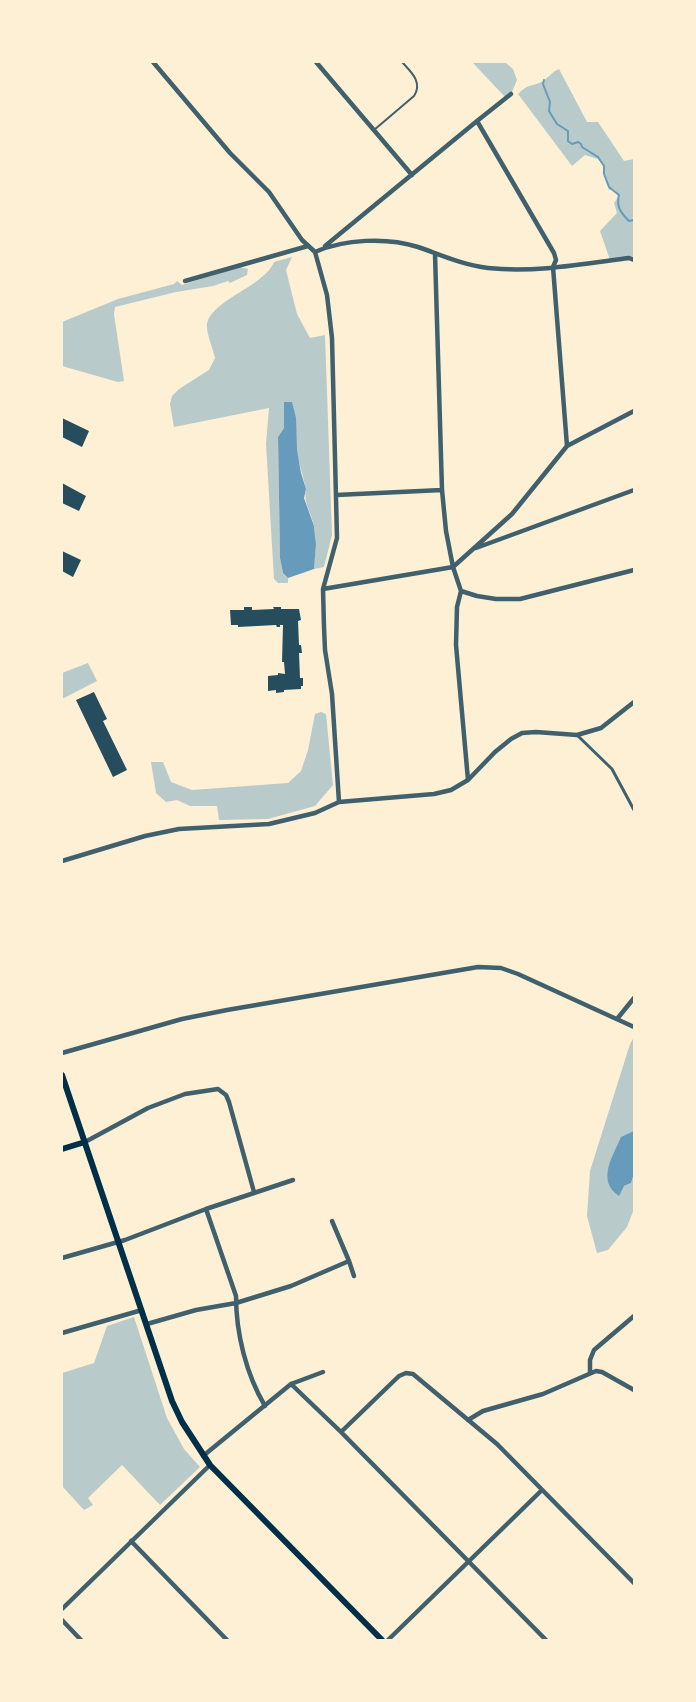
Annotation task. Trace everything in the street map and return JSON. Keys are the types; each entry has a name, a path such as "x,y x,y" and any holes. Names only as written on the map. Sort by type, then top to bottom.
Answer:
{"main road":[{"path":"62,1075 172,1401 182,1422 210,1465 382,1641"},
{"path":"62,1149 85,1142"}],"street":[{"path":"153,62 230,153 269,192 302,240 315,252 327,295 332,338 337,538 323,589 325,650 332,694 339,802"},
{"path":"316,62 412,175"},
{"path":"315,252 323,248 511,94"},
{"path":"477,121 556,260 553,267 567,446"},
{"path":"323,248 363,242 382,242 416,247 461,263 488,268 553,267 629,258 634,260"},
{"path":"184,281 308,246"},
{"path":"435,254 442,490 446,531 460,591 457,607 456,645 468,780"},
{"path":"323,589 453,567 512,514 567,446 634,411"},
{"path":"336,495 442,490"},
{"path":"473,549 634,490"},
{"path":"460,591 496,599 520,599 634,570"},
{"path":"62,861 145,836 179,829 269,824 315,813 339,802 434,794 451,790 468,780 495,752 522,733 578,735 601,728 634,702"},
{"path":"578,735 612,769 634,810"},
{"path":"62,1053 182,1019 478,968 501,968 518,974 634,1027"},
{"path":"617,1019 634,998"},
{"path":"85,1142 148,1108 173,1098 197,1091 218,1089 226,1095 229,1102 254,1192"},
{"path":"62,1258 119,1242 206,1209 293,1180"},
{"path":"206,1209 236,1296 247,1366 266,1406"},
{"path":"332,1221 354,1276"},
{"path":"147,1324 196,1310 236,1303 291,1286 349,1261"},
{"path":"62,1333 142,1310"},
{"path":"590,1372 590,1360 594,1350 634,1316"},
{"path":"203,1456 291,1384 323,1372"},
{"path":"468,1420 483,1410 543,1394 590,1372 602,1372 634,1390"},
{"path":"341,1432 399,1376 406,1373 413,1374 497,1444 634,1582"},
{"path":"291,1384 546,1641"},
{"path":"62,1609 210,1465"},
{"path":"388,1641 542,1490"},
{"path":"131,1541 227,1641"},
{"path":"62,1620 81,1641"}],"lane":[{"path":"374,130 414,96 418,89 417,81 402,62"}],"shaded area":[{"path":"472,62 505,62 513,69 517,80 511,94 506,98"},
{"path":"559,69 587,122 598,122 624,161 634,159 634,260 629,258 610,260 600,231 617,213 614,203 618,197 614,189 609,190 603,171 604,166 598,159 585,155 572,166 518,94 528,86 543,81"},
{"path":"292,257 286,270 297,314 310,338 325,335 332,535 324,567 314,569 316,542 314,526 306,503 306,489 284,403 284,428 278,437 280,558 288,583 278,583 274,579 266,444 269,408 174,427 170,404 172,396 209,370 215,358 207,326 216,309 259,279 274,262"},
{"path":"239,267 248,269 247,275 230,283 228,281 115,307 114,314 124,381 118,382 62,366 62,322 118,299 174,284 177,281 182,285"},
{"path":"88,663 97,681 62,699 62,673"},
{"path":"321,712 326,714 333,785 315,806 268,819 219,820 217,806 190,806 177,800 166,802 156,793 151,762 163,762 171,782 192,790 288,783 301,771 315,714"},
{"path":"634,1037 634,1131 630,1135 624,1186 631,1183 634,1174 634,1209 627,1227 608,1250 597,1253 587,1216 590,1171"},
{"path":"134,1317 167,1418 184,1449 200,1467 160,1505 122,1465 88,1498 93,1505 84,1510 62,1486 62,1373 94,1363 107,1326"}],"water":[{"path":"284,402 292,402 296,418 297,450 306,489 304,498 314,526 316,544 314,569 288,578 283,573 280,558 278,437 284,428"},
{"path":"634,1131 634,1174 631,1183 624,1186 619,1196 608,1183 608,1168 621,1137"}],"building":[{"path":"62,418 89,431 82,447 62,437"},
{"path":"62,483 86,496 79,511 62,503"},
{"path":"62,551 81,560 73,577 62,571"},
{"path":"244,607 252,607 252,610 274,609 273,607 299,609 301,620 298,621 299,645 301,645 302,653 299,653 300,678 303,678 301,689 276,693 276,690 268,691 268,676 278,675 278,673 285,674 284,662 282,662 283,625 280,627 276,625 238,627 238,625 231,625 230,610 244,610"},
{"path":"94,692 107,719 103,721 127,770 113,777 76,700"}],"waterway":[{"path":"544,80 543,84 550,102 549,111 557,124 568,131 568,141 572,144 578,142 598,157 604,166 604,174 609,187 619,195 618,203 622,212 629,221 634,220"}]}
